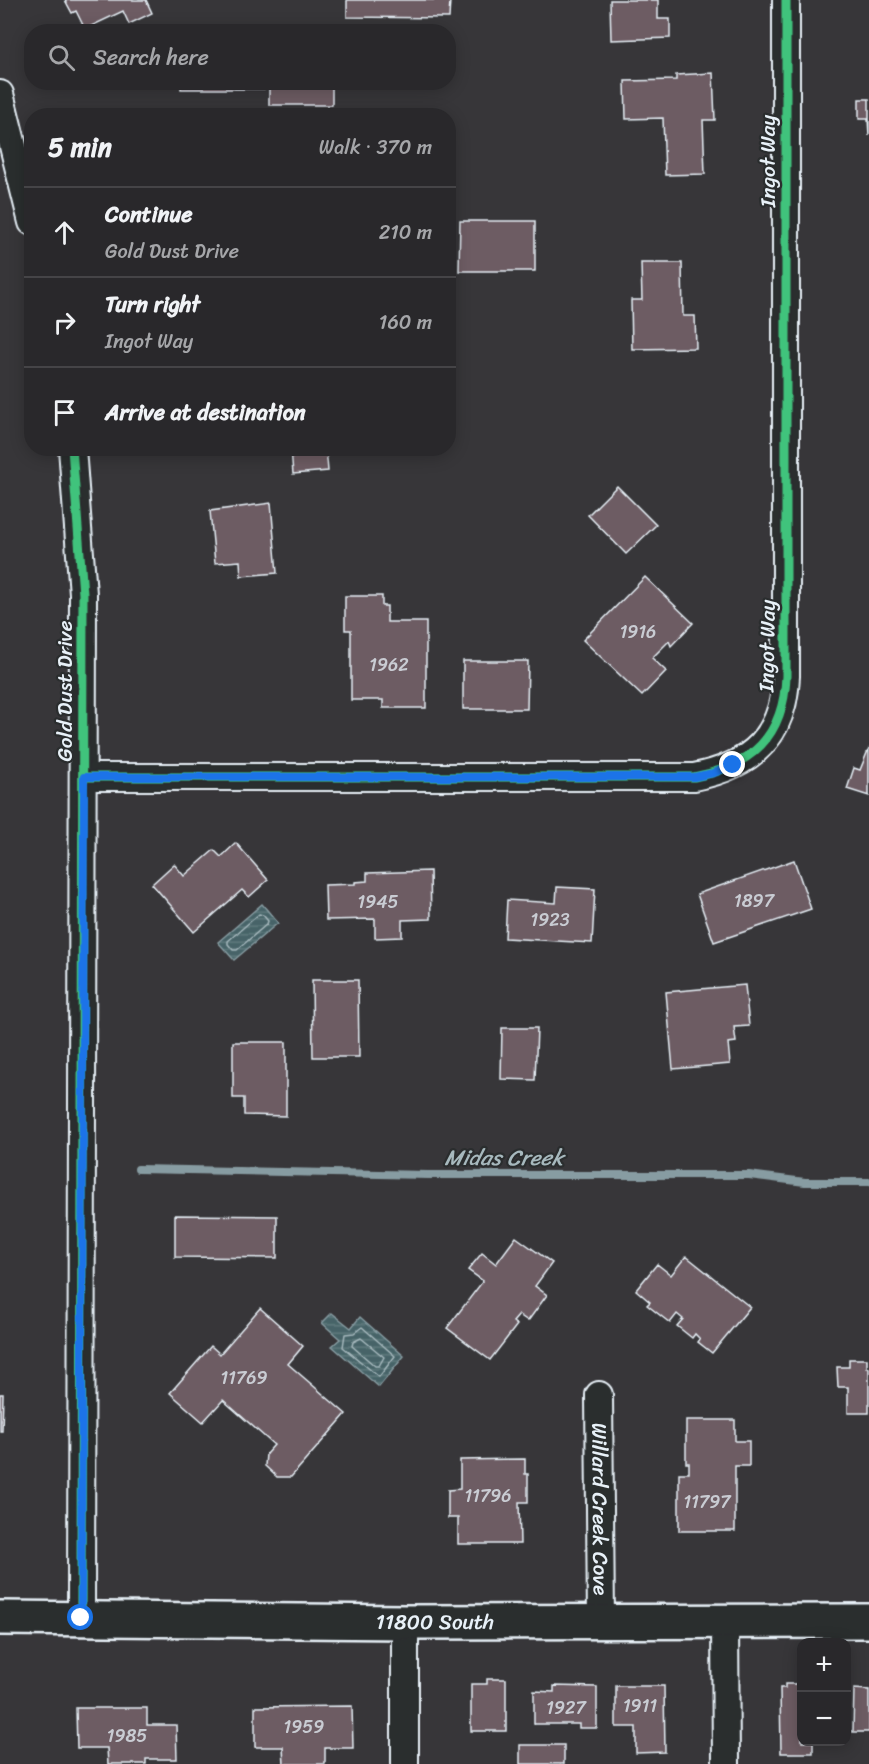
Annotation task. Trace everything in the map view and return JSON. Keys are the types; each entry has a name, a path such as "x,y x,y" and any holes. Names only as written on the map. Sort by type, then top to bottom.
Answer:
{"main road":[{"name":"11800 South","path":"0,1618 405,1622 869,1621"}],"street":[{"name":"Ingot Way","path":"84,777 694,777 714,773 733,765 751,755 765,740 782,710 786,676 786,0"},
{"path":"0,94 24,190"},
{"name":"Gold Dust Drive","path":"73,456 83,594 81,1618"},
{"name":"Willard Creek Cove","path":"599,1395 601,1622"},
{"path":"405,1622 405,1764"},
{"path":"725,1622 726,1764"}],"water":[{"path":"262,904 278,923 234,960 218,942"},
{"path":"332,1313 351,1328 360,1317 404,1356 379,1387 332,1346 340,1339 322,1323"}],"building":[{"path":"65,0 146,0 152,13 129,24 123,11 96,24 82,24 76,11 72,13"},
{"path":"347,0 450,0 449,18 347,17"},
{"path":"610,0 658,0 658,19 670,19 670,38 611,40"},
{"path":"713,73 715,120 703,120 705,174 665,175 663,118 626,119 625,81 676,80 676,75"},
{"path":"269,90 332,90 332,105 269,105"},
{"path":"859,99 869,99 869,136 868,119 859,119"},
{"path":"460,221 535,221 535,271 459,271"},
{"path":"641,263 682,263 683,316 695,316 696,348 632,349 631,300 642,300"},
{"path":"292,456 327,456 328,471 293,474"},
{"path":"617,486 656,525 626,554 588,515"},
{"path":"271,503 277,573 241,576 240,561 215,563 210,511"},
{"path":"645,577 693,623 671,646 669,641 652,658 666,671 642,696 583,640"},
{"path":"345,596 382,596 382,606 387,606 387,622 426,622 426,708 383,708 383,700 351,700 351,630 345,630"},
{"path":"463,661 528,661 527,709 463,709"},
{"path":"869,748 869,796 847,789 854,768 860,770"},
{"path":"236,843 268,880 249,897 242,890 194,932 152,884 174,864 184,876 214,850 221,857"},
{"path":"794,860 811,909 714,942 697,894"},
{"path":"430,871 431,919 402,920 402,937 375,938 375,919 326,920 325,885 355,884 355,882 367,881 367,873"},
{"path":"557,887 595,889 592,943 505,938 507,900 556,903"},
{"path":"312,980 358,980 359,1057 313,1057"},
{"path":"745,985 749,1026 734,1027 736,1042 728,1043 730,1064 673,1069 666,992"},
{"path":"502,1028 537,1028 535,1080 501,1079"},
{"path":"233,1042 286,1042 286,1116 244,1115 244,1098 233,1098"},
{"path":"175,1215 277,1216 277,1258 175,1257"},
{"path":"516,1237 552,1263 535,1286 547,1295 528,1321 519,1315 513,1322 517,1325 490,1360 447,1328 483,1281 468,1270 482,1253 496,1264"},
{"path":"686,1256 750,1307 712,1353 698,1342 700,1339 695,1334 692,1338 677,1326 683,1319 677,1314 670,1323 647,1305 650,1302 636,1290 657,1264 671,1275"},
{"path":"260,1308 303,1346 288,1364 346,1414 291,1477 277,1477 265,1466 266,1454 274,1445 223,1400 203,1422 170,1393 211,1346 220,1354"},
{"path":"849,1359 867,1359 869,1413 848,1413 848,1387 838,1387 837,1367 849,1367"},
{"path":"0,1394 3,1394 2,1431 0,1431"},
{"path":"686,1420 735,1420 735,1441 749,1441 749,1466 735,1466 735,1531 679,1531 679,1473 689,1473 689,1463 686,1463"},
{"path":"525,1459 525,1474 528,1474 528,1502 519,1502 520,1544 458,1544 458,1518 448,1518 448,1490 460,1489 460,1460"},
{"path":"487,1679 506,1679 506,1731 471,1731 471,1684 487,1684"},
{"path":"785,1684 797,1684 797,1746 813,1746 813,1753 781,1753 780,1688 785,1688"},
{"path":"554,1686 597,1687 597,1728 579,1728 579,1724 534,1724 534,1691 554,1692"},
{"path":"616,1686 664,1686 665,1752 636,1753 636,1727 616,1727"},
{"path":"854,1689 869,1690 869,1732 853,1732"},
{"path":"352,1706 353,1748 325,1748 325,1764 284,1764 283,1747 255,1747 255,1707"},
{"path":"76,1708 147,1708 147,1725 176,1725 177,1759 146,1759 146,1764 108,1764 107,1748 77,1748"},
{"path":"520,1745 564,1745 564,1764 520,1764"}],"waterway":[{"name":"Midas Creek","path":"138,1169 428,1175 749,1175 805,1182 869,1182"}],"cycle path":[{"path":"84,777 694,777 733,765 761,745 779,716 786,676 786,0"},
{"path":"73,456 83,594 81,1618"}],"route":[{"path":"81,1618 84,777 694,777 714,773 733,765"}]}
